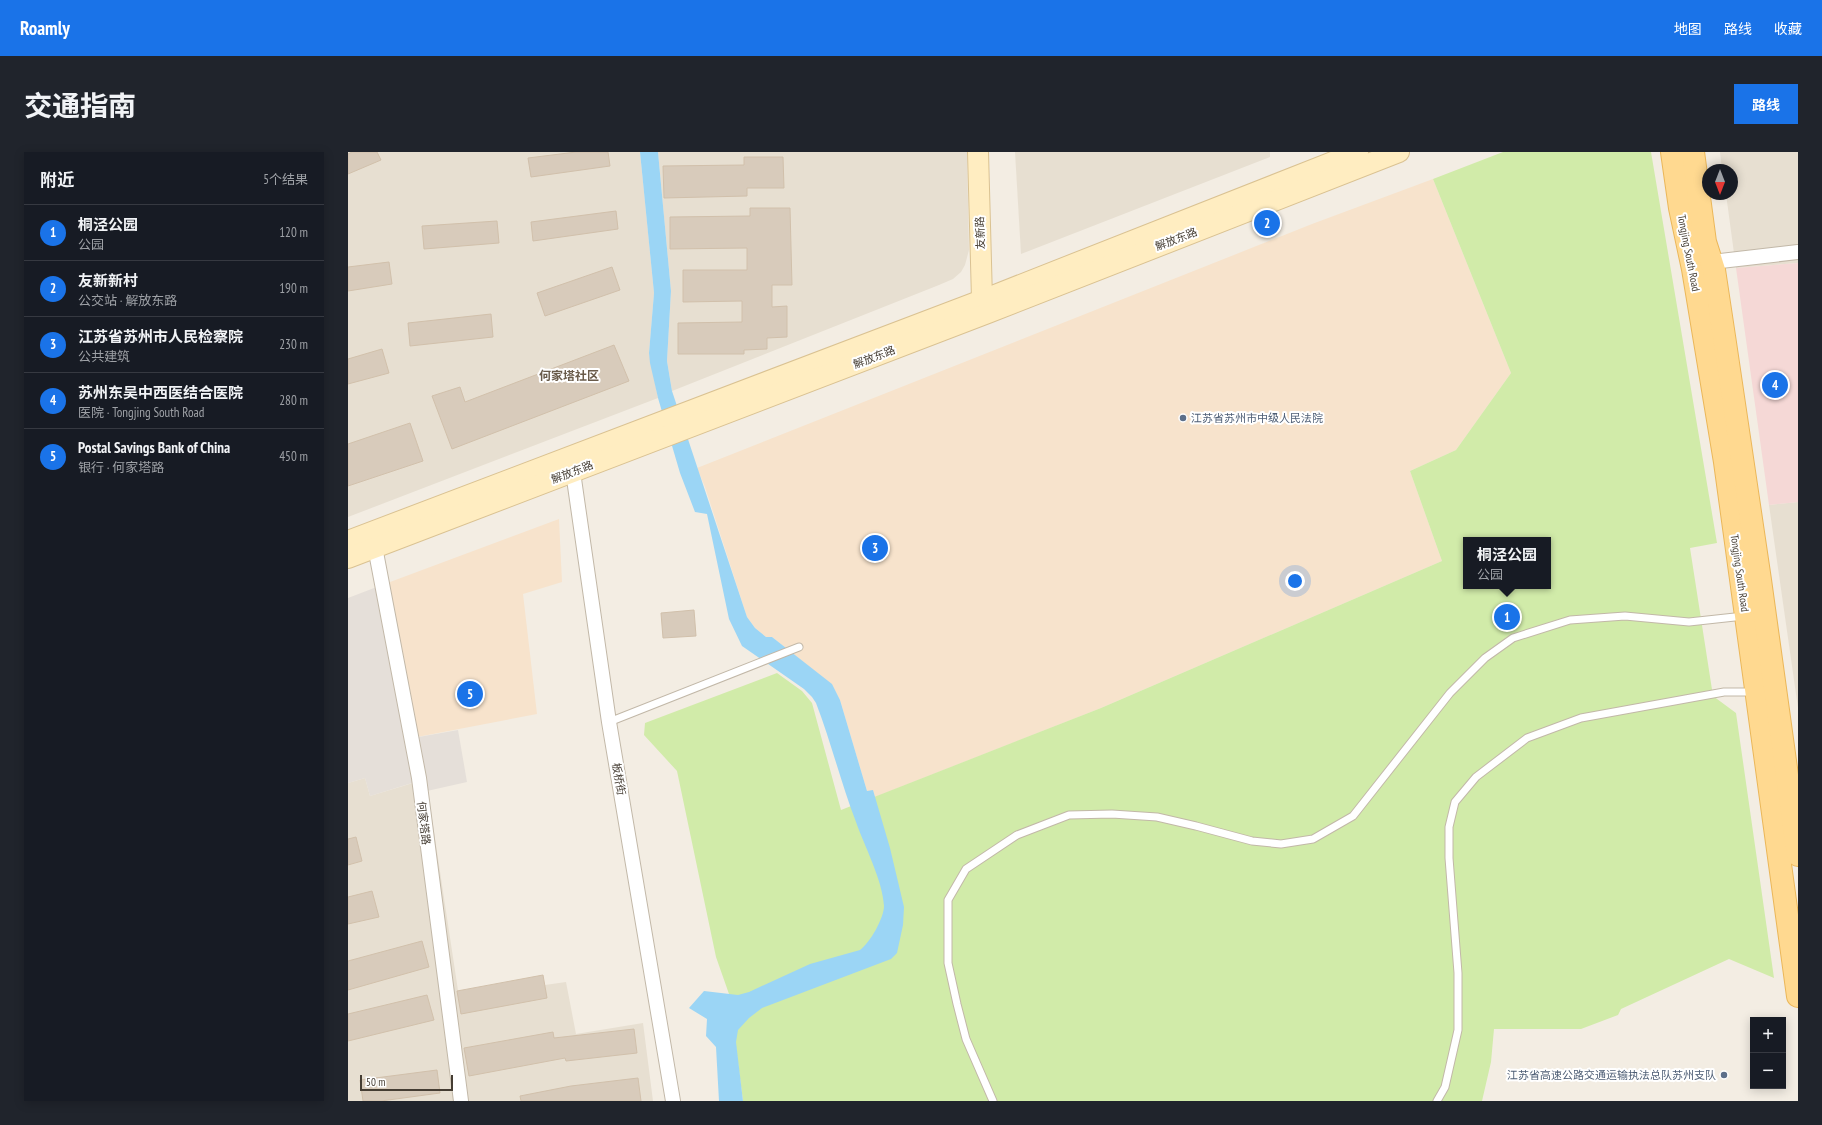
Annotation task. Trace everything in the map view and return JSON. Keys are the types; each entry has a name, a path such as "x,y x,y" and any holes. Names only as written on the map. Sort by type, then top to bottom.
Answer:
{"main road":[{"name":"友新路","path":"978,152 992,304"},
{"name":"友新路","path":"990,152 992,304"},
{"name":"解放东路","path":"992,304 1358,152"},
{"name":"解放东路","path":"348,558 571,465 664,429 992,304 1399,152"},
{"name":"Tongjing South Road","path":"1672,152 1680,208 1693,269 1725,462 1756,615"},
{"name":"Tongjing South Road","path":"1693,152 1705,242 1714,270 1766,692 1783,761 1793,851 1798,996"},
{"name":"解放东路","path":"348,541 571,465"}],"street":[{"path":"1712,262 1798,252"},
{"name":"板桥街","path":"571,465 609,722 673,1101"},
{"name":"何家塔路","path":"375,547 419,778 461,1101"}],"lane":[{"path":"993,1101 966,1038 957,1004 948,963 948,900 966,869 1017,835 1069,815 1112,814 1157,817 1252,841 1281,844 1313,839 1354,816 1450,693 1485,658 1514,638 1570,620 1625,616 1690,622 1756,615"},
{"path":"609,722 799,647"},
{"path":"1437,1101 1445,1087 1458,1030 1458,973 1449,858 1449,827 1455,802 1476,777 1527,738 1547,730 1588,717 1724,692 1766,692"}],"shaded area":[{"path":"348,152 640,152 654,293 649,353 658,398 348,517"},
{"path":"658,152 967,152 969,250 965,265 961,272 953,279 672,391 667,361 671,291"},
{"path":"1015,152 1270,152 1270,157 1021,254"},
{"path":"1720,152 1798,152 1798,263 1736,268 1727,200 1738,200 1738,164 1721,164"},
{"path":"1433,179 1511,373 1456,450 1410,471 1442,561 1101,708 875,797 873,791 867,791 840,700 832,685 772,637 766,637 755,628 747,617 705,487 697,468 1312,224"},
{"path":"1798,263 1798,502 1769,505 1736,268"},
{"path":"1798,502 1798,708 1769,505"},
{"path":"559,519 562,582 523,594 537,714 412,738 382,585"},
{"path":"382,585 413,738 458,730 467,782 427,791 425,779 370,796 365,778 348,783 348,598"},
{"path":"365,778 370,796 426,779 459,997 566,982 576,1034 643,1023 653,1101 348,1101 348,783"}],"green space":[{"path":"1503,152 1651,152 1717,543 1690,548 1713,696 1736,713 1774,978 1729,959 1621,1009 1618,1015 1581,1029 1494,1029 1491,1062 1482,1101 743,1101 729,994 716,957 677,771 644,735 645,723 777,673 802,691 812,703 841,810 1101,708 1442,561 1410,471 1456,450 1511,373 1433,179"}],"water":[{"path":"640,152 658,152 671,291 667,361 672,391 747,617 755,628 766,637 772,637 832,684 840,700 867,791 873,790 890,848 904,907 903,925 897,953 891,959 762,1008 749,1018 738,1030 736,1042 743,1101 719,1101 716,1047 706,1036 707,1019 689,1008 704,991 738,995 749,992 810,964 860,950 868,942 876,930 882,917 884,906 883,896 877,874 859,831 816,703 804,689 742,646 729,619 707,514 695,512 680,473 658,398 650,363 649,353 654,293"}],"building":[{"path":"352,152 377,152 381,160 348,174 348,154"},
{"path":"576,152 608,152 610,166 531,177 528,158"},
{"path":"744,157 783,157 784,188 747,188 747,196 664,198 663,166 744,165"},
{"path":"750,208 790,208 792,285 772,285 772,307 787,306 787,337 767,338 767,349 744,350 744,354 678,354 678,323 742,322 742,301 683,302 683,270 747,270 747,248 670,249 670,217 750,216"},
{"path":"616,211 618,229 533,241 531,222"},
{"path":"497,221 499,243 424,249 422,226"},
{"path":"389,262 392,284 348,291 348,267"},
{"path":"612,267 620,290 545,316 537,293"},
{"path":"491,314 493,337 410,346 408,323"},
{"path":"614,345 629,381 452,449 432,396 460,387 465,402"},
{"path":"382,349 389,373 348,384 348,359"},
{"path":"410,423 423,461 348,486 348,444"},
{"path":"694,610 696,636 663,638 661,613"},
{"path":"356,837 362,861 348,865 348,839"},
{"path":"372,891 379,917 348,924 348,897"},
{"path":"422,941 429,967 348,990 348,961"},
{"path":"543,975 547,998 461,1014 457,991"},
{"path":"427,995 434,1020 348,1041 348,1014"},
{"path":"634,1029 637,1053 566,1061 565,1058 469,1076 464,1048 553,1032 554,1038"},
{"path":"437,1070 440,1093 381,1101 363,1101 360,1080"},
{"path":"638,1078 641,1101 521,1101 520,1096 571,1086"}],"place":[{"name":"友新新村","path":"1267,223"},
{"name":"苏州东吴中西医结合医院","path":"1775,385"},
{"name":"江苏省苏州市中级人民法院","path":"1183,418"},
{"name":"江苏省苏州市人民检察院","path":"875,548"},
{"name":"桐泾公园","path":"1507,617"},
{"name":"Postal Savings Bank of China","path":"470,694"},
{"name":"江苏省高速公路交通运输执法总队苏州支队","path":"1724,1075"}],"district":[{"name":"何家塔社区","path":"569,375"}]}
